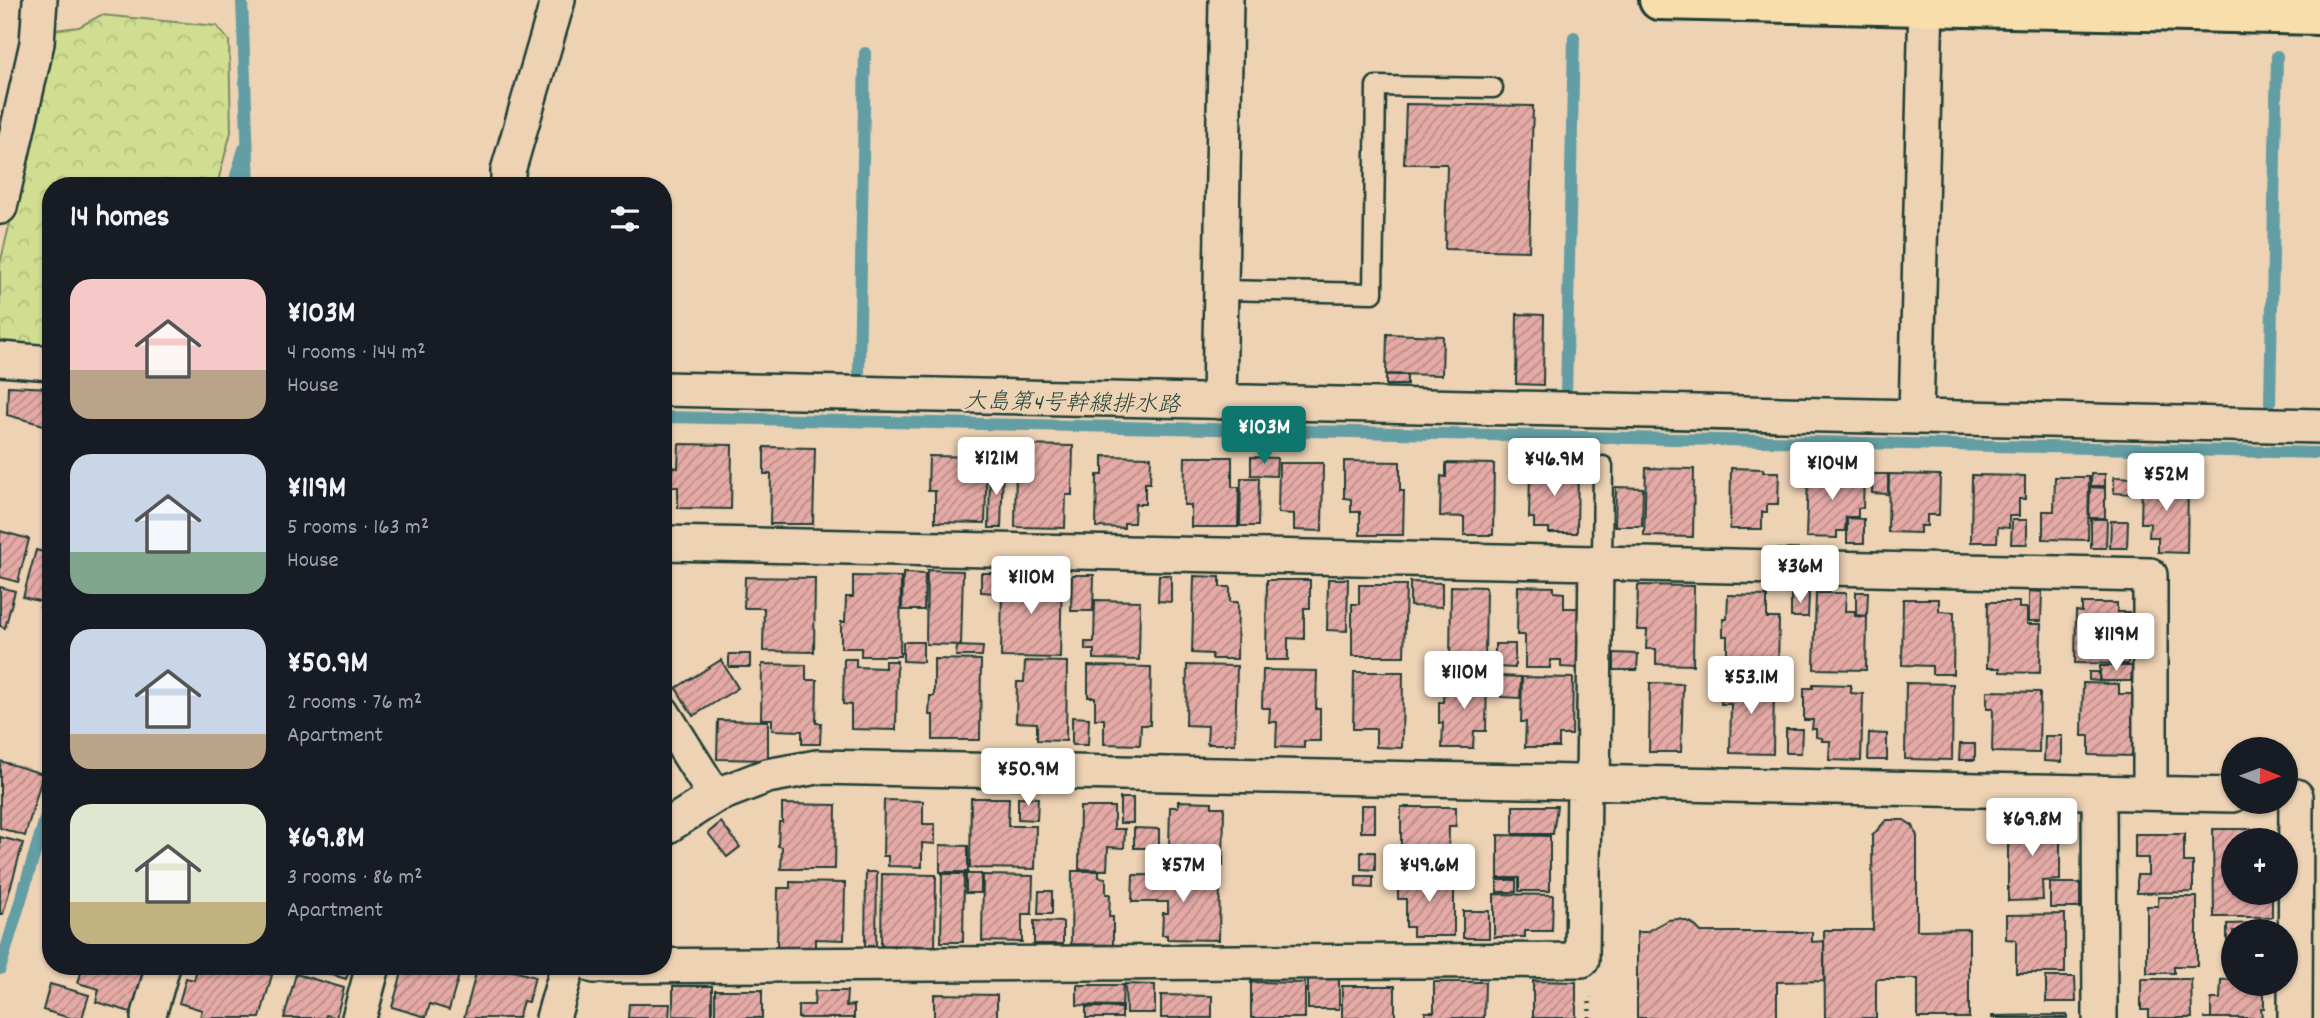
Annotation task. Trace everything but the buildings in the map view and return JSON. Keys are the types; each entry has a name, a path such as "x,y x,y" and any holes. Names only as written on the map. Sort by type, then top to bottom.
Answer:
{"main road":[{"path":"1660,0 1926,3 2320,15"}],"street":[{"path":"0,207 37,43 40,0"},
{"path":"508,177 558,0"},
{"path":"1219,402 1226,0"},
{"path":"1916,417 1926,3"},
{"path":"0,359 42,362"},
{"path":"672,389 2320,426"},
{"path":"672,543 2150,575 2150,793"},
{"path":"672,966 1582,960 1599,563"},
{"path":"672,727 715,796"},
{"path":"672,823 715,796 767,776 817,767 2221,794"},
{"path":"2099,792 2101,1018"},
{"path":"2295,1018 2300,796"},
{"path":"148,1018 160,975"},
{"path":"359,1018 371,975"},
{"path":"553,1018 565,975"}],"lane":[{"path":"1221,290 1373,293 1376,86 1493,88"},
{"path":"1599,563 1603,466"}],"green space":[{"path":"101,15 217,26 229,41 231,132 219,177 42,177 42,348 0,346 0,264 56,30 79,27"}],"waterway":[{"name":"大島第4号幹線排水路","path":"242,0 249,177"},
{"path":"1566,396 1574,37"},
{"path":"859,372 865,53"},
{"path":"2270,403 2277,56"},
{"path":"236,177 244,149"},
{"name":"大島第4号幹線排水路","path":"672,417 2320,453"},
{"path":"0,969 42,829"}]}
